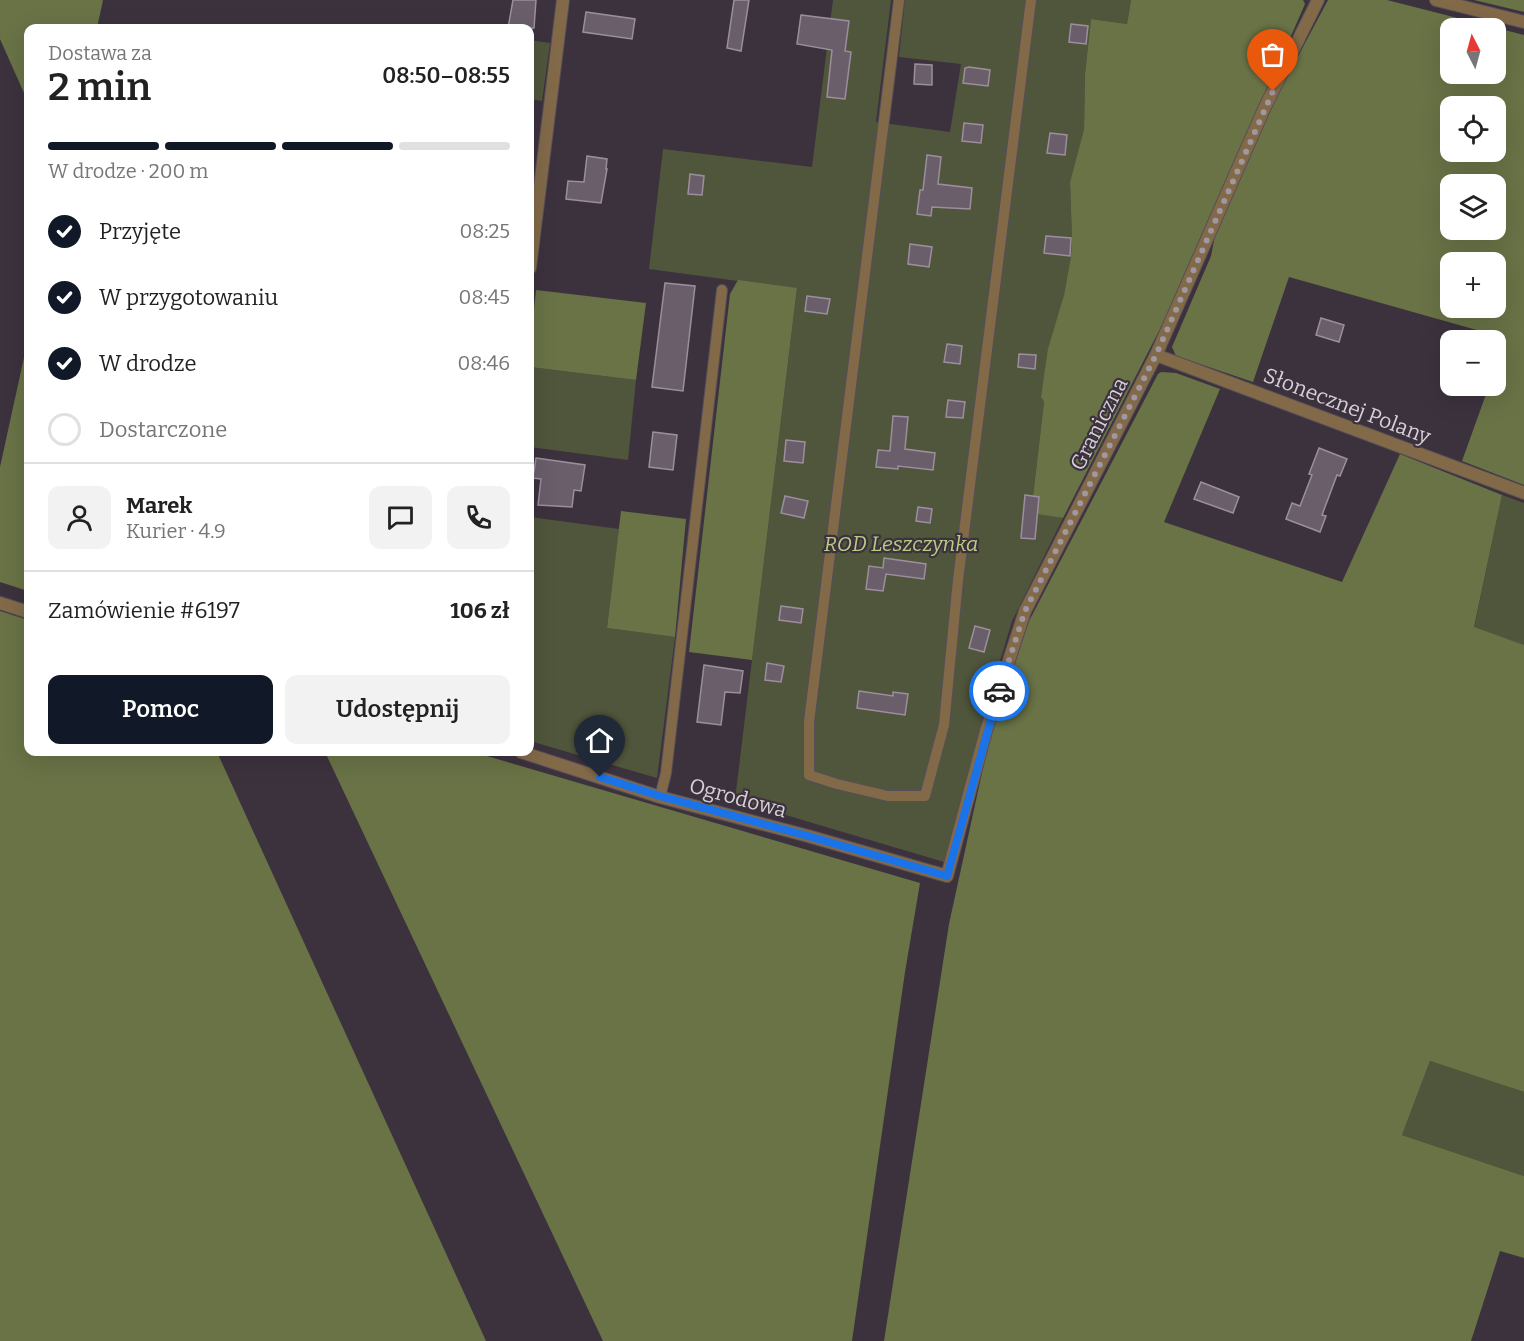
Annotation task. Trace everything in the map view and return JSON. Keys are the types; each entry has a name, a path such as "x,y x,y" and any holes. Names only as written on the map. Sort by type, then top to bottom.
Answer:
{"street":[{"path":"534,236 563,0"},
{"name":"Graniczna","path":"947,876 986,731 1025,611 1156,355 1264,109 1318,0"},
{"path":"1436,0 1524,22"},
{"name":"Słonecznej Polany","path":"1156,355 1524,493"},
{"path":"0,603 24,611"},
{"name":"Ogrodowa","path":"534,756 660,796 947,876"}],"lane":[{"path":"899,0 809,722 809,775 888,796 925,796 944,725 958,579 1030,0"},
{"path":"660,796 666,773 722,290"}],"green space":[{"path":"0,0 103,0 98,24 24,24 24,93 0,39"},
{"name":"ROD Leszczynka","path":"833,0 891,0 876,122 950,132 961,64 899,57 905,0 1131,0 1127,24 1091,19 1085,74 1084,129 1070,182 1071,256 1041,396 1044,402 1031,512 1063,518 1012,621 944,862 735,800 797,289 649,269 663,149 812,167"},
{"path":"1131,0 1303,0 1305,4 1180,290 1063,518 1031,513 1044,402 1041,397 1048,349 1064,295 1071,256 1070,182 1084,129 1085,74 1091,19 1127,24"},
{"path":"1328,0 1387,0 1457,18 1440,18 1440,84 1506,84 1506,30 1524,35 1524,485 1462,461 1485,396 1506,396 1506,330 1477,330 1289,277 1253,382 1176,356 1172,347 1211,256 1217,225 1257,133"},
{"path":"1474,0 1524,0 1524,12"},
{"path":"534,41 550,43 542,101 534,100"},
{"path":"738,280 797,288 752,660 689,652 730,294"},
{"path":"536,290 646,303 636,380 534,367"},
{"path":"24,357 24,590 0,582 0,467"},
{"path":"534,367 636,380 628,460 534,448"},
{"path":"1161,372 1176,373 1220,389 1164,522 1342,582 1400,454 1502,495 1474,627 1524,645 1524,1092 1430,1061 1402,1135 1524,1176 1524,1258 1500,1251 1471,1341 884,1341 949,924 990,736 1029,621"},
{"path":"1502,495 1524,503 1524,645 1474,628"},
{"path":"621,511 686,519 675,637 607,628"},
{"path":"534,518 619,529 607,628 675,637 657,778 534,742"},
{"path":"0,611 24,619 24,756 219,756 486,1341 0,1341"},
{"path":"327,756 487,756 920,883 852,1341 603,1341"},
{"path":"1430,1061 1524,1092 1524,1176 1402,1135"}],"building":[{"path":"513,0 536,0 534,28 534,24 509,24"},
{"path":"734,0 749,0 741,51 727,48"},
{"path":"586,12 635,19 632,39 583,32"},
{"path":"801,15 849,21 845,51 851,52 845,99 827,97 832,50 797,44"},
{"path":"1071,24 1088,26 1086,44 1069,42"},
{"path":"915,64 932,65 932,85 914,84"},
{"path":"965,68 990,70 988,86 963,83"},
{"path":"964,123 983,125 981,143 962,141"},
{"path":"1050,133 1067,135 1065,155 1047,153"},
{"path":"927,155 941,157 938,184 972,188 970,209 932,207 931,216 917,214 920,190 923,190"},
{"path":"587,156 607,159 601,203 566,199 568,181 584,182"},
{"path":"690,174 704,176 702,195 688,194"},
{"path":"1046,236 1071,238 1070,256 1044,253"},
{"path":"910,244 932,247 929,267 908,264"},
{"path":"665,283 695,286 683,391 652,387"},
{"path":"807,296 830,299 827,314 805,311"},
{"path":"1321,318 1344,325 1339,342 1316,335"},
{"path":"947,344 962,346 960,364 944,362"},
{"path":"1019,354 1036,355 1035,369 1018,367"},
{"path":"948,400 965,402 963,418 946,417"},
{"path":"893,416 908,417 905,449 935,453 933,470 898,466 898,469 876,467 878,450 890,451"},
{"path":"653,432 677,435 673,470 649,467"},
{"path":"786,440 805,442 803,463 784,461"},
{"path":"1319,448 1347,459 1340,476 1337,475 1322,515 1326,516 1320,532 1286,519 1292,503 1300,506"},
{"path":"536,458 585,465 581,491 574,490 572,507 538,505 541,479 534,478"},
{"path":"1201,482 1239,497 1233,513 1194,499"},
{"path":"1025,495 1039,497 1035,539 1021,538"},
{"path":"785,496 808,501 804,518 781,513"},
{"path":"918,507 932,509 930,523 916,521"},
{"path":"884,558 926,564 924,579 886,574 883,591 866,589 869,566 883,568"},
{"path":"781,606 803,609 801,623 779,620"},
{"path":"975,626 990,630 984,652 969,648"},
{"path":"767,663 784,666 781,682 765,680"},
{"path":"704,665 743,671 740,693 725,692 721,725 697,722"},
{"path":"859,691 893,696 893,692 908,694 905,715 857,708"}],"way so far":[{"path":"999,691 1025,611 1156,355 1273,91"}],"route":[{"path":"600,777 737,818 947,876 999,691"}]}
